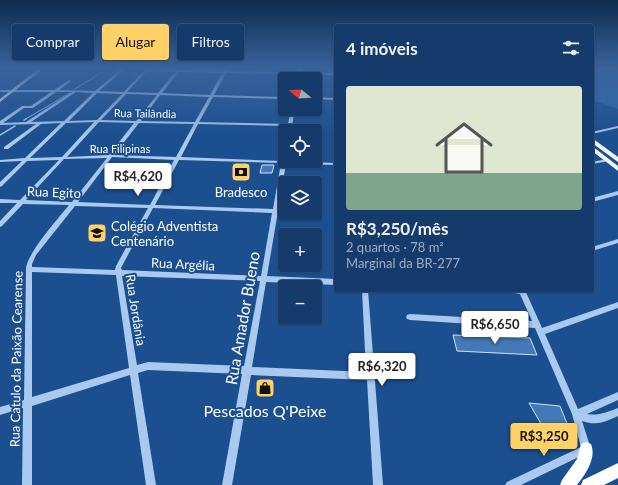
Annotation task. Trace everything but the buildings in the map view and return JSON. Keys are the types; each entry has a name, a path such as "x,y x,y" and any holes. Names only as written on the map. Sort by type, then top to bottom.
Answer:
{"highway":[{"path":"567,485 581,468 585,459 586,450"},
{"path":"588,485 618,470"}],"main road":[{"path":"0,101 11,92"},
{"path":"594,141 617,158"},
{"path":"594,146 596,145 602,147"},
{"path":"594,149 618,169"}],"street":[{"path":"0,123 23,107 32,107 53,92"},
{"path":"27,123 75,92"},
{"path":"89,92 278,98"},
{"path":"0,185 96,92"},
{"name":"Rua Jordânia","path":"151,485 118,273 120,264 214,92"},
{"path":"0,225 125,93"},
{"name":"Rua Catulo da Paixão Cearense","path":"27,485 28,269 34,254 160,94"},
{"path":"322,98 334,99"},
{"name":"Rua Tailândia","path":"0,123 40,123 99,120 278,125"},
{"path":"6,148 40,123"},
{"path":"594,133 618,127"},
{"name":"Rua Filipinas","path":"0,161 110,156 177,159 278,159"},
{"path":"594,163 607,160"},
{"name":"Rua Filipinas","path":"322,163 334,164"},
{"name":"Rua Amador Bueno","path":"227,485 282,168"},
{"path":"594,199 618,193"},
{"name":"Rua Egito","path":"0,201 275,211"},
{"path":"594,248 618,241"},
{"name":"Rua Argélia","path":"28,269 334,282"},
{"path":"365,292 378,485"},
{"path":"510,485 586,450 576,414 523,292"},
{"path":"410,317 539,328 618,305"},
{"path":"0,411 133,369 155,366 371,376"},
{"path":"576,414 618,396"},
{"path":"576,414 592,420 597,420 618,412"}],"shaded area":[{"path":"594,92 618,92 618,109 594,101"}],"waterway":[{"path":"26,119 24,120 70,93"},
{"path":"0,135 15,126"}],"place":[{"name":"Bradesco","path":"241,172"},
{"name":"Colégio Adventista Centenário","path":"97,233"},
{"name":"Pescados Q'Peixe","path":"265,388"}]}
